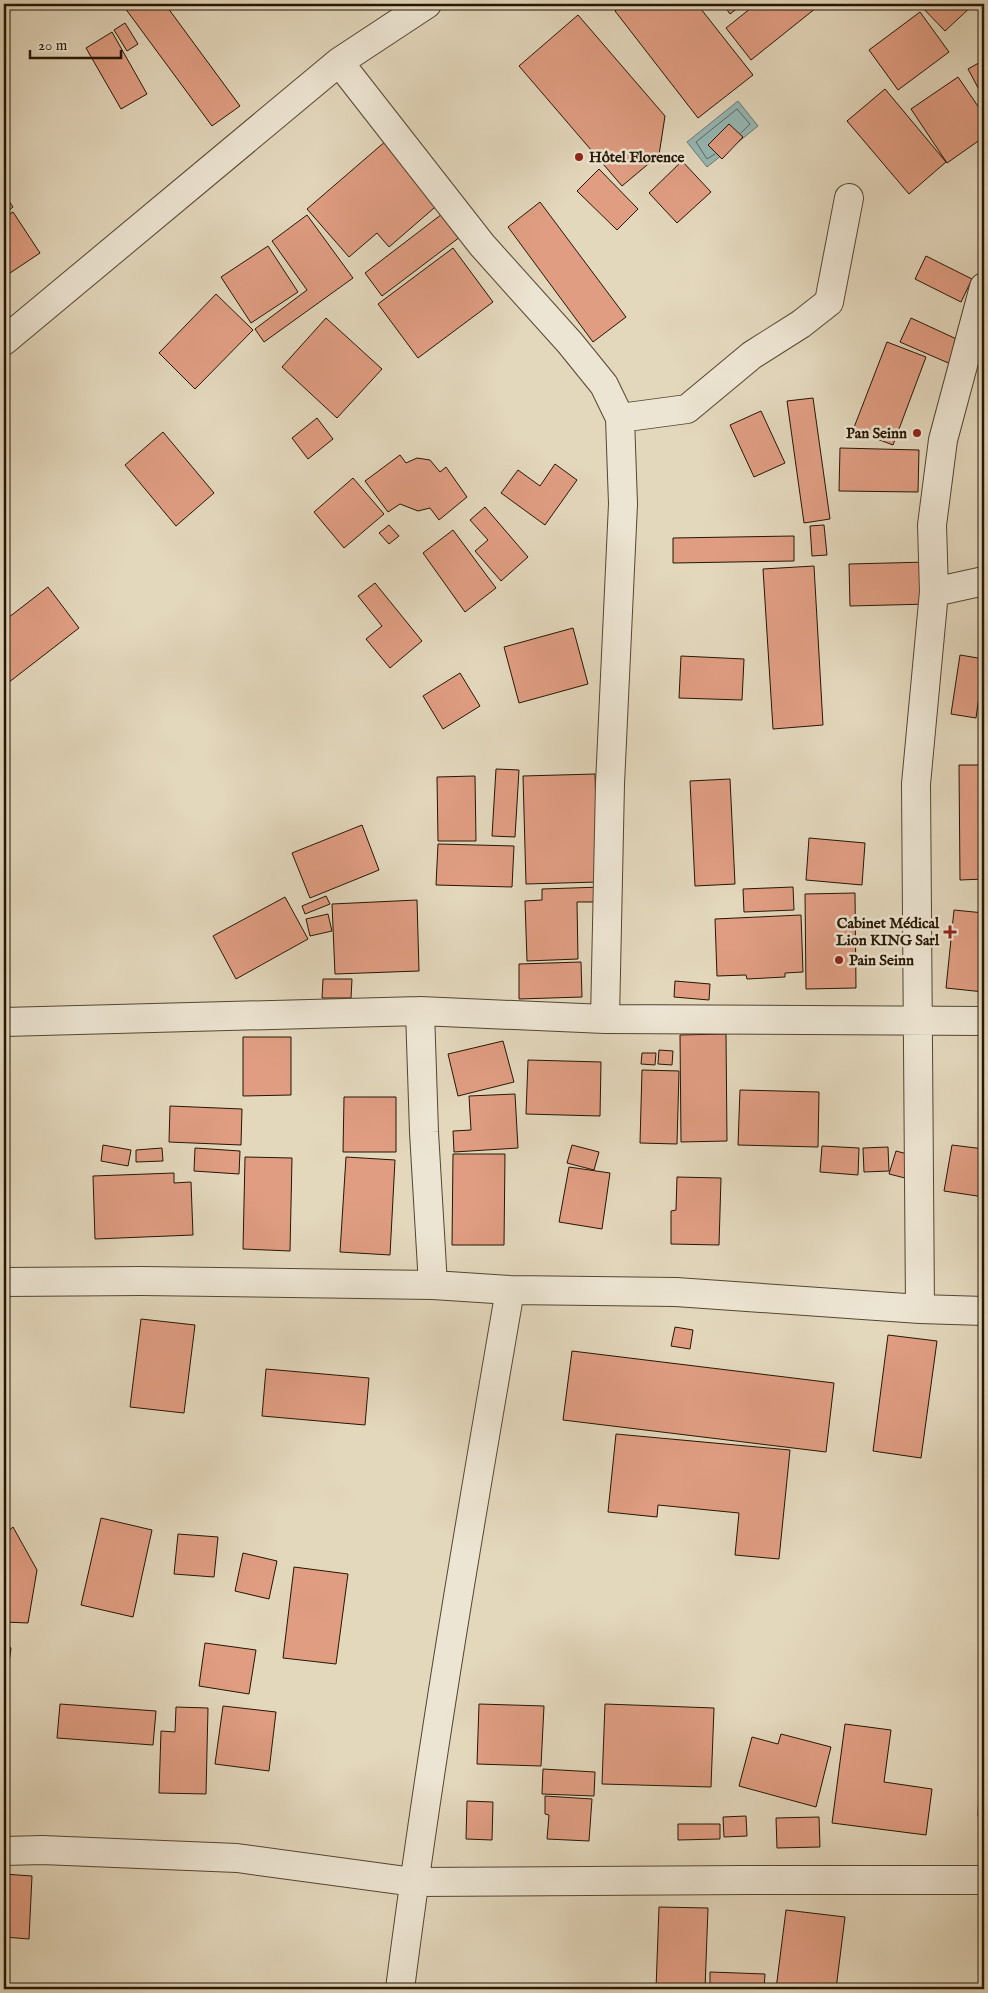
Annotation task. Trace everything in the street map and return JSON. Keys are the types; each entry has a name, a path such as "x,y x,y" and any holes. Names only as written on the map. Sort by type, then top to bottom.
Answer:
{"street":[{"path":"4,341 339,62 427,4"},
{"path":"339,62 482,245 570,343 604,385 620,418 623,504 610,784 605,1019"},
{"path":"620,418 687,409 752,355 801,324 829,302 849,198"},
{"path":"920,1309 916,784 934,592 932,525 943,440 984,287"},
{"path":"934,592 984,581"},
{"path":"420,1011 424,1132 433,1285"},
{"path":"4,1022 420,1011 605,1019 984,1021"},
{"path":"4,1282 142,1281 433,1285 510,1290 676,1292 920,1309 984,1310"},
{"path":"400,1989 451,1635 510,1290"},
{"path":"4,1851 42,1850 237,1858 414,1882 984,1880"}],"water":[{"path":"738,101 758,126 707,167 687,142"}],"building":[{"path":"122,4 165,4 240,106 212,126"},
{"path":"625,4 697,4 753,75 698,118 615,11"},
{"path":"723,4 743,4 730,14"},
{"path":"756,4 821,4 751,60 726,28"},
{"path":"919,4 974,4 945,31"},
{"path":"920,12 949,52 898,90 869,50"},
{"path":"578,15 665,116 659,155 622,186 519,66"},
{"path":"125,23 138,44 127,51 114,30"},
{"path":"112,32 147,94 121,109 86,48"},
{"path":"984,60 984,99 968,69"},
{"path":"958,77 984,115 984,137 947,163 911,109"},
{"path":"885,89 946,162 909,194 847,121"},
{"path":"729,124 743,137 722,159 708,145"},
{"path":"387,140 441,202 389,247 377,233 349,257 307,209"},
{"path":"682,161 711,192 677,223 649,193"},
{"path":"599,169 638,209 617,230 577,191"},
{"path":"4,194 13,207 4,214"},
{"path":"540,202 626,317 593,342 508,227"},
{"path":"13,212 40,253 4,277 4,218"},
{"path":"442,214 460,237 382,296 365,273"},
{"path":"307,215 353,278 264,342 255,329 307,290 272,241"},
{"path":"268,246 298,292 251,323 221,277"},
{"path":"453,248 493,302 418,358 378,304"},
{"path":"926,256 972,279 961,302 915,279"},
{"path":"216,294 253,330 195,389 159,353"},
{"path":"326,318 382,369 337,418 282,367"},
{"path":"911,318 963,342 953,365 900,342"},
{"path":"887,342 926,357 893,445 853,430"},
{"path":"984,397 984,439 979,438"},
{"path":"813,398 830,519 804,523 787,401"},
{"path":"761,411 785,463 754,477 730,425"},
{"path":"317,418 333,439 308,459 292,438"},
{"path":"163,432 214,493 176,526 125,465"},
{"path":"840,448 919,450 918,492 839,491"},
{"path":"400,455 406,463 417,458 430,460 440,472 446,467 467,497 439,520 430,508 418,511 400,504 388,512 365,481"},
{"path":"555,464 577,480 545,525 501,493 518,470 540,486"},
{"path":"353,478 384,514 344,548 314,512"},
{"path":"485,507 528,557 501,581 475,551 488,540 470,520"},
{"path":"389,525 399,536 389,544 379,533"},
{"path":"824,525 827,555 812,556 810,526"},
{"path":"453,530 496,588 465,612 423,553"},
{"path":"794,536 794,561 673,563 673,538"},
{"path":"928,562 929,604 850,606 849,564"},
{"path":"814,566 823,725 773,729 763,569"},
{"path":"375,583 422,641 390,668 366,639 382,626 358,596"},
{"path":"48,587 79,628 4,686 4,621"},
{"path":"573,628 588,684 519,703 504,647"},
{"path":"960,655 984,659 976,718 951,714"},
{"path":"681,656 744,659 742,700 679,698"},
{"path":"460,673 480,706 443,729 423,696"},
{"path":"959,765 984,765 984,879 960,880"},
{"path":"496,769 519,770 515,837 492,836"},
{"path":"595,774 598,882 526,884 523,776"},
{"path":"475,776 476,841 438,841 437,777"},
{"path":"730,779 735,884 695,886 690,781"},
{"path":"362,825 379,870 310,898 292,853"},
{"path":"809,838 865,843 862,885 806,880"},
{"path":"438,844 514,846 512,887 436,885"},
{"path":"602,887 602,902 577,902 578,959 527,961 525,901 542,900 542,889"},
{"path":"793,887 794,910 744,912 743,889"},
{"path":"855,893 856,988 806,989 805,894"},
{"path":"326,896 330,904 305,914 302,906"},
{"path":"285,897 308,939 236,979 213,936"},
{"path":"417,900 419,971 335,974 332,904"},
{"path":"954,910 984,913 984,992 946,988"},
{"path":"328,914 332,931 310,936 306,919"},
{"path":"801,915 803,972 785,973 785,977 747,979 746,975 717,976 715,919"},
{"path":"581,962 582,997 519,999 519,964"},
{"path":"323,979 352,979 351,998 322,998"},
{"path":"675,981 710,984 709,1000 674,997"},
{"path":"726,1034 727,1141 681,1142 680,1035"},
{"path":"979,1034 984,1034 984,1143 979,1143"},
{"path":"243,1037 291,1037 291,1095 243,1096"},
{"path":"503,1041 514,1082 458,1096 448,1054"},
{"path":"659,1050 673,1051 672,1065 658,1064"},
{"path":"642,1053 656,1053 655,1065 641,1064"},
{"path":"528,1060 601,1062 600,1116 526,1114"},
{"path":"642,1070 679,1071 677,1144 640,1143"},
{"path":"740,1090 819,1092 818,1147 738,1145"},
{"path":"515,1094 518,1148 454,1152 453,1131 471,1130 469,1096"},
{"path":"344,1097 396,1097 396,1152 343,1152"},
{"path":"170,1106 242,1109 241,1145 169,1142"},
{"path":"103,1145 131,1150 128,1166 101,1161"},
{"path":"572,1145 599,1152 594,1170 567,1163"},
{"path":"952,1145 984,1149 984,1197 944,1191"},
{"path":"822,1146 859,1148 858,1175 820,1172"},
{"path":"888,1147 889,1171 864,1172 863,1148"},
{"path":"162,1148 163,1161 136,1162 136,1150"},
{"path":"195,1148 240,1151 239,1174 194,1171"},
{"path":"896,1151 911,1155 905,1178 889,1174"},
{"path":"453,1154 505,1154 504,1245 452,1245"},
{"path":"245,1157 292,1158 290,1251 243,1249"},
{"path":"346,1157 395,1160 390,1255 340,1252"},
{"path":"569,1167 610,1173 602,1229 559,1222"},
{"path":"174,1173 174,1183 191,1182 193,1235 95,1239 93,1176"},
{"path":"677,1177 721,1178 719,1245 671,1244 671,1211 676,1210"},
{"path":"141,1319 195,1325 184,1413 130,1407"},
{"path":"675,1327 693,1330 690,1349 671,1346"},
{"path":"888,1335 937,1341 921,1458 873,1451"},
{"path":"572,1351 834,1383 826,1452 563,1420"},
{"path":"266,1369 369,1378 365,1425 262,1416"},
{"path":"616,1434 790,1450 779,1559 735,1555 739,1513 658,1505 657,1517 608,1512"},
{"path":"101,1518 152,1530 133,1617 81,1605"},
{"path":"13,1527 37,1570 28,1623 4,1622 4,1535"},
{"path":"178,1534 218,1537 214,1577 174,1574"},
{"path":"243,1553 277,1561 269,1599 235,1591"},
{"path":"294,1567 348,1574 336,1664 283,1658"},
{"path":"4,1641 11,1648 4,1701"},
{"path":"205,1643 256,1650 249,1694 199,1686"},
{"path":"60,1704 156,1711 153,1745 57,1738"},
{"path":"479,1704 544,1706 541,1766 477,1764"},
{"path":"605,1704 714,1708 711,1787 602,1784"},
{"path":"223,1706 276,1712 269,1771 215,1764"},
{"path":"176,1707 208,1708 206,1794 159,1793 161,1731 175,1732"},
{"path":"845,1724 891,1730 884,1782 932,1789 926,1835 832,1823"},
{"path":"982,1725 984,1725 984,1816 978,1816"},
{"path":"781,1734 831,1747 816,1807 739,1786 752,1737 778,1744"},
{"path":"543,1769 595,1772 594,1796 542,1794"},
{"path":"545,1796 592,1799 589,1841 547,1839 549,1815 545,1814"},
{"path":"467,1801 493,1802 492,1840 466,1839"},
{"path":"746,1816 747,1836 724,1837 723,1817"},
{"path":"819,1817 820,1847 777,1848 776,1818"},
{"path":"678,1824 720,1824 720,1839 678,1840"},
{"path":"4,1874 32,1876 29,1939 4,1937"},
{"path":"659,1907 708,1908 705,1989 656,1989"},
{"path":"786,1910 845,1917 836,1989 776,1989"},
{"path":"710,1972 765,1974 764,1989 710,1989"}],"place":[{"name":"Hôtel Florence","path":"579,157"},
{"name":"Pan Seinn","path":"917,433"},
{"name":"Cabinet Médical Lion KING Sarl","path":"950,932"},
{"name":"Pain Seinn","path":"839,960"}]}
